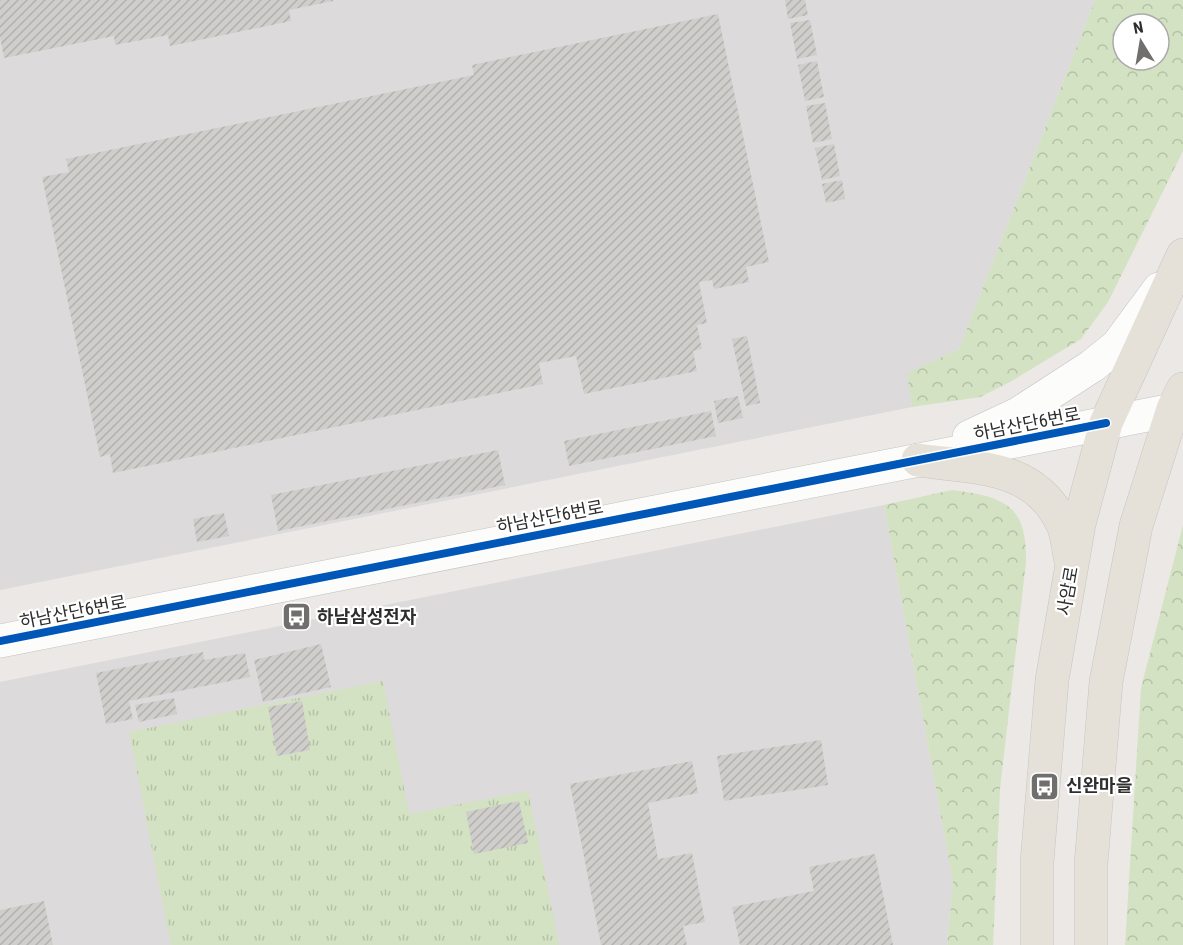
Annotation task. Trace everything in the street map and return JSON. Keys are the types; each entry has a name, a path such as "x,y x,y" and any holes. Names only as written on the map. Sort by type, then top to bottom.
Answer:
{"main road":[{"name":"사암로","path":"1037,945 1037,862 1052,680 1079,524 1106,423 1182,258"},
{"path":"1091,945 1091,864 1106,682 1136,526 1180,402"},
{"path":"918,460 1007,473 1031,483 1062,521 1072,565"}],"street":[{"path":"918,460 1018,414 1092,366 1117,346 1182,258"},
{"name":"하남산단6번로","path":"0,641 1106,423 1180,402"}],"shaded area":[{"path":"0,0 1095,0 959,349 908,373 912,407 0,590"},
{"path":"884,505 953,882 947,945 0,945 0,682"}],"green space":[{"path":"1095,0 1183,0 1183,151 1108,302 1081,339 1010,382 980,397 912,407 907,373 959,349"},
{"path":"952,490 986,496 1009,507 1017,516 1022,527 1025,543 1026,562 1000,789 993,945 947,945 953,882 884,505"},
{"path":"1183,525 1183,945 1125,945 1141,688"},
{"path":"383,681 409,814 528,791 559,945 171,945 129,732"}],"building":[{"path":"0,0 333,1 289,10 291,21 170,46 168,35 115,45 114,36 4,58 0,37"},
{"path":"785,0 805,0 808,15 788,19"},
{"path":"718,14 769,262 746,267 749,282 714,289 712,280 699,282 707,323 697,325 702,349 693,351 697,371 584,394 576,356 539,363 543,384 113,473 110,454 100,457 42,177 69,172 66,159 474,75 472,65"},
{"path":"810,20 817,55 797,59 790,23"},
{"path":"817,61 824,97 805,101 798,65"},
{"path":"825,103 832,139 813,143 806,106"},
{"path":"834,144 840,176 822,180 815,148"},
{"path":"842,180 845,199 826,203 822,184"},
{"path":"747,336 760,403 746,406 732,339"},
{"path":"738,396 743,418 718,423 714,401"},
{"path":"711,411 716,436 569,466 564,441"},
{"path":"498,450 505,485 278,531 271,495"},
{"path":"224,513 229,536 197,542 193,519"},
{"path":"321,644 331,687 263,702 254,660"},
{"path":"203,652 204,660 245,653 250,677 129,701 133,719 106,724 96,673"},
{"path":"174,698 177,714 139,722 135,705"},
{"path":"302,701 310,750 277,756 268,707"},
{"path":"821,740 828,785 724,801 717,756"},
{"path":"692,761 698,793 648,803 658,859 692,853 705,922 683,926 687,945 601,945 570,784"},
{"path":"519,801 528,843 474,854 466,812"},
{"path":"875,854 893,945 740,945 732,907 814,891 809,867"},
{"path":"44,901 53,945 0,945 0,910"}],"cycle path":[{"path":"0,641 1106,423"}],"place":[{"name":"하남삼성전자","path":"296,617"},
{"name":"신완마을","path":"1045,786"}]}
